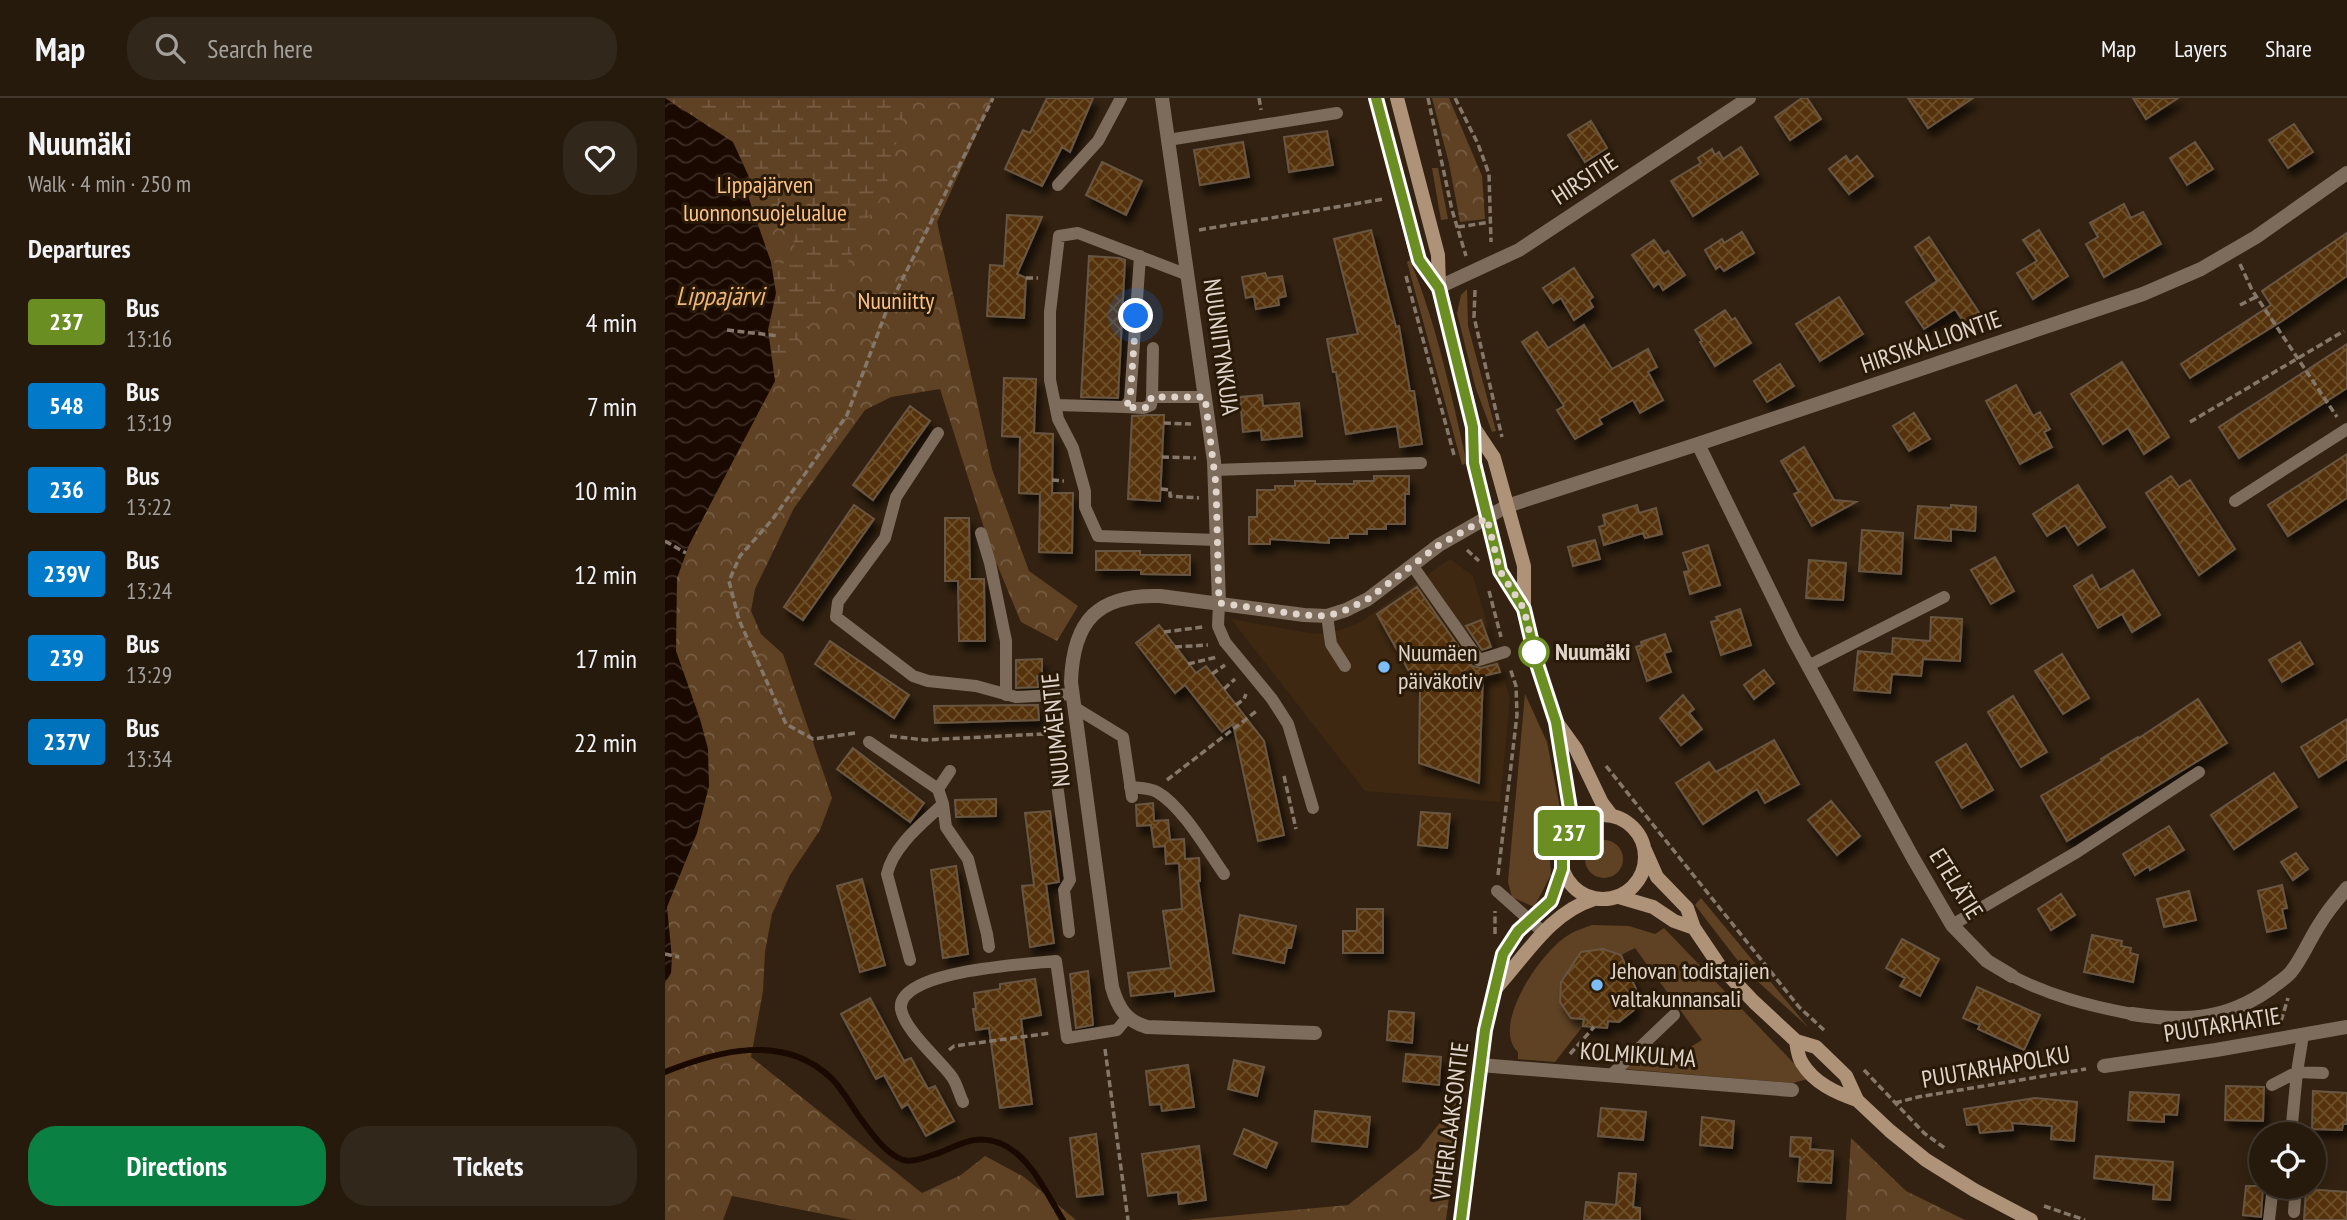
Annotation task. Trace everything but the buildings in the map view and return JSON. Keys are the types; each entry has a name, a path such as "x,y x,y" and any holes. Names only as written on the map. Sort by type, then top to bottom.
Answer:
{"main road":[{"path":"1375,98 1419,260 1439,288"},
{"path":"1398,98 1439,254 1439,288 1473,427 1474,463 1500,571 1524,609"},
{"path":"1473,427 1494,458 1524,566 1524,609 1537,664 1556,722 1573,827"},
{"path":"1556,722 1576,749 1602,803 1612,816"},
{"path":"1694,928 1674,921 1653,907 1619,897 1594,899 1574,889 1562,869 1562,847 1573,827 1587,818 1603,815 1620,818 1633,828 1657,877 1687,908 1694,928 1719,965 1795,1041 1802,1063 1819,1080 1832,1092 1857,1100"},
{"path":"1619,897 1638,881 1645,866 1645,850"},
{"name":"VIHERLAAKSONTIE","path":"1461,1220 1485,1030 1503,954 1518,931 1551,901 1562,869"},
{"name":"VIHERLAAKSONTIE","path":"1496,988 1543,932 1563,913 1594,899"},
{"path":"1795,1041 1816,1047 1846,1076 1857,1100 1926,1160 1974,1190 2031,1220"}],"street":[{"name":"NUUNIITYNKUJA","path":"1162,98 1205,397 1217,540 1219,603"},
{"name":"HIRSITIE","path":"1439,288 1518,250 1749,98"},
{"name":"HIRSIKALLIONTIE","path":"1507,506 2143,294 2201,269 2235,249 2347,173"},
{"name":"ETELÄTIE","path":"1698,444 1808,666 1952,925 1987,961 2012,976"},
{"name":"NUUMÄENTIE","path":"1127,1018 1118,1007 1112,987 1073,701 1072,655 1078,633 1103,606 1139,595 1327,616 1368,599 1439,545 1507,506"},
{"name":"ETELÄTIE","path":"2132,1014 2154,1018 2204,1018 2257,998 2289,975 2319,924 2347,888"},
{"path":"1127,1018 1147,1027 1315,1033"},
{"name":"PUUTARHATIE","path":"2104,1066 2347,1027"},
{"name":"KOLMIKULMA","path":"1480,1065 1792,1090"}],"lane":[{"path":"1058,185 1098,141 1122,98"},
{"path":"1168,140 1337,113"},
{"path":"1188,275 1078,233 1059,236 1050,312 1050,380 1058,419 1073,447 1085,491 1085,507 1098,536 1217,540"},
{"path":"1125,407 1130,400 1133,370 1140,256"},
{"path":"1055,405 1144,408 1151,405 1153,348"},
{"path":"1151,397 1205,397"},
{"path":"2235,501 2346,430"},
{"path":"938,433 896,497 888,517 885,538 838,602 836,617 913,676 928,681 976,686 1006,695 1073,701 1123,737 1131,792 1155,790 1165,798 1182,816 1224,874"},
{"path":"1210,464 1421,463"},
{"path":"981,533 1006,641 1006,695"},
{"path":"1412,565 1479,660 1505,652"},
{"path":"1808,666 1944,597"},
{"path":"1219,603 1219,626 1229,646 1272,699 1288,724 1313,808"},
{"path":"1327,616 1331,644 1345,666"},
{"path":"868,737 938,789 946,827 968,859 989,947"},
{"path":"1061,764 1057,784 1070,880 1064,890 1069,932"},
{"path":"938,789 950,771"},
{"path":"1952,925 2077,852 2199,772"},
{"path":"910,960 887,874 889,864 909,837 943,804"},
{"path":"1497,891 1543,932"},
{"path":"963,1102 953,1079 910,1027 901,1009 903,999 914,987 947,975 1056,961 1067,1038 1117,1030 1127,1018"},
{"name":"ETELÄTIE","path":"2012,976 2032,986 2085,1004 2132,1014"},
{"path":"1610,1076 1674,1015"},
{"path":"2292,1122 2304,1035"},
{"path":"2272,1085 2297,1072 2323,1073"},
{"path":"2269,1220 2271,1199"},
{"path":"2294,1212 2295,1199"}],"path":[{"path":"868,737 842,733 813,739 786,724 739,620 729,581 740,556 772,520 847,415 886,312 993,98"},
{"path":"1427,98 1475,288 1474,317 1503,439"},
{"path":"1455,98 1478,144 1489,174 1492,246 1498,260"},
{"path":"1182,233 1385,199 1381,187"},
{"path":"1458,227 1491,222"},
{"path":"2235,249 2244,278 2346,430"},
{"path":"1404,271 1457,466"},
{"path":"2240,305 2256,297"},
{"path":"727,330 779,336"},
{"path":"2190,422 2344,331"},
{"path":"1164,423 1200,424"},
{"path":"1162,457 1210,464"},
{"path":"1161,489 1170,490 1170,496 1208,498"},
{"path":"1462,533 1467,551 1483,565"},
{"path":"665,541 686,553"},
{"path":"1489,590 1516,686 1517,715 1497,891"},
{"path":"1164,632 1219,626"},
{"path":"1175,647 1229,646 1224,656 1188,664"},
{"path":"1155,790 1272,699"},
{"path":"1259,709 1263,715"},
{"path":"890,736 925,740 1067,733"},
{"path":"1602,761 1799,1007 1828,1034"},
{"path":"1282,766 1296,830"},
{"path":"1676,897 1696,878"},
{"path":"665,954 679,957"},
{"path":"2276,1040 2291,987 2289,975"},
{"path":"1555,1071 1594,1027"},
{"path":"936,1060 954,1046 1065,1031"},
{"path":"1103,1033 1128,1220"},
{"path":"1857,1062 1924,1133 1954,1155"},
{"name":"PUUTARHAPOLKU","path":"1895,1103 2104,1066"},
{"path":"2039,1204 2085,1220"}],"shaded area":[{"name":"Nuumäen päiväkotiv","path":"1450,559 1473,576 1510,699 1500,802 1365,791 1231,619 1315,634 1337,631 1359,623"}],"green space":[{"name":"Nuuniitty","path":"665,98 993,98 937,222 992,469 1029,571 1078,606 1057,641 1021,622 991,550 940,389 891,397 865,410 794,508 755,589 751,611 761,634 783,654 832,798 820,830 790,875 772,914 765,952 763,991 751,1057 922,1193 961,1175 985,1156 1024,1177 1076,1220 853,1220 732,1196 723,1220 665,1220"},
{"name":"Lippajärven luonnonsuojelualue","path":"665,98 907,98 885,191 869,216 834,293 796,343 720,486 691,450","holes":["749,179 791,230 799,265 771,262 749,199"]},
{"path":"1432,98 1449,98 1482,176 1485,219 1460,222 1449,163"},
{"path":"1432,168 1438,168 1448,219 1441,220"},
{"path":"1410,260 1443,360 1467,463 1462,465 1407,262"},
{"path":"1467,289 1468,326 1496,431 1492,432 1476,389 1457,313 1461,295"},
{"path":"1525,694 1547,742 1560,808 1549,849 1551,875 1534,907 1512,897 1508,882"},
{"path":"1604,840 1618,845 1623,859 1618,873 1604,878 1590,873 1585,859 1590,845"},
{"path":"1701,898 1808,1027 1745,970 1695,905"},
{"path":"1592,925 1629,926 1655,934 1664,928 1809,1079 1792,1083 1625,1069 1627,1064 1651,1050 1661,1065 1702,1040 1635,948 1621,955 1603,949 1581,953 1564,977 1560,991 1571,1018 1584,1019 1583,1026 1555,1062 1518,1059 1518,1052 1511,1040 1510,1025 1522,990 1544,957 1556,945 1570,934"},
{"path":"1462,1095 1446,1220 1187,1220 1348,1205 1419,1149"},
{"path":"1851,1138 1906,1191 1965,1220 1846,1220"}],"water":[{"name":"Lippajärvi","path":"665,98 733,142 749,177 749,199 771,262 776,293 768,330 775,381 689,545 677,578 676,651 708,749 709,786 697,833 667,907 672,958 671,973 665,983"}],"waterway":[{"path":"665,1072 706,1058 749,1050 792,1055 812,1063 830,1077 877,1140 889,1152 903,1160 921,1159 974,1140 990,1140 1005,1145 1029,1166 1063,1220"}],"bus line":[{"name":"237","path":"1376,98 1419,260 1439,288 1473,427 1474,463 1500,571 1524,609 1537,664 1556,722 1572,811 1573,827 1564,839 1560,854 1562,869 1557,889 1551,901 1518,931 1503,954 1500,965 1485,1030 1461,1220"}],"place":[{"name":"Nuumäki","path":"1534,652"},
{"name":"Nuumäen päiväkotiv","path":"1384,667"},
{"name":"Jehovan todistajien valtakunnansali","path":"1597,985"}],"route":[{"path":"1136,316 1130,400 1125,407 1144,408 1151,405 1151,397 1205,397 1216,485 1219,603 1304,615 1327,616 1346,610 1368,599 1439,545 1487,518 1500,571 1524,609 1534,652"}]}
